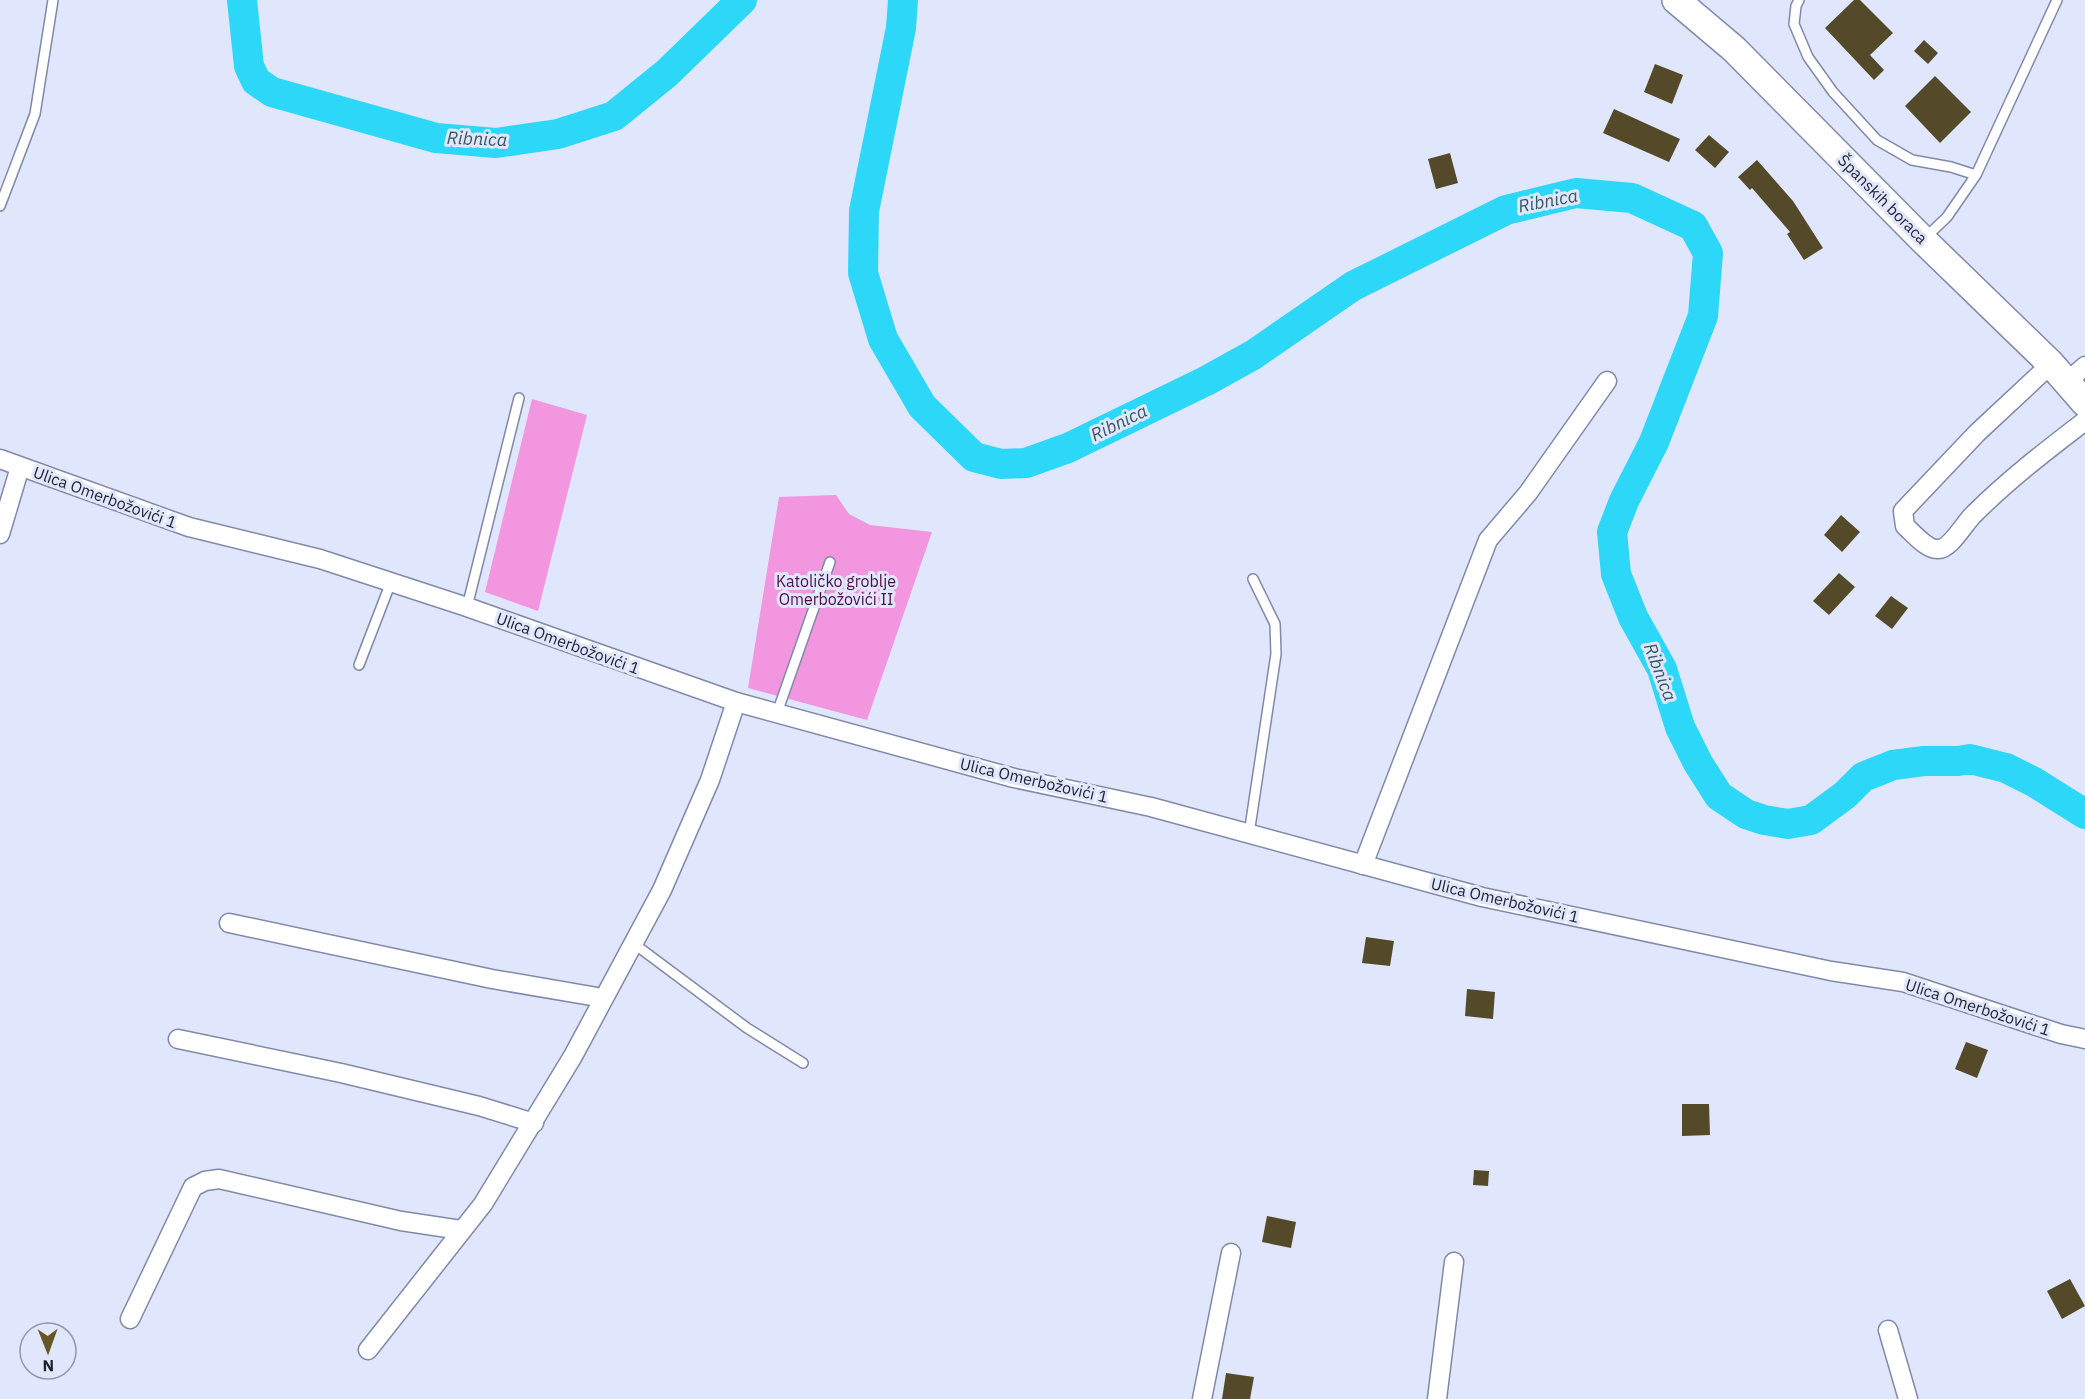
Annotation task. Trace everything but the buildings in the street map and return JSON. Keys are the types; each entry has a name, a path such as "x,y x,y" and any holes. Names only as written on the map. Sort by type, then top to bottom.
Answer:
{"main road":[{"name":"Španskih boraca","path":"1676,0 1734,49 1923,240 2067,371 2085,403"}],"street":[{"path":"2067,371 1977,433 1903,511 1905,526 1931,549 1940,550 1948,545 1972,515 2048,449 2085,421"},
{"path":"1363,866 1488,540 1528,493 1607,381"},
{"name":"Ulica Omerbožovići 1","path":"0,459 189,527 320,559 467,607 736,702 1014,778 1152,807 1482,897 1831,971 1903,982 2061,1034 2085,1039"},
{"path":"0,534 20,467"},
{"path":"368,1350 483,1204 573,1056 662,890 710,780 736,702"},
{"path":"229,923 492,979 603,998"},
{"path":"178,1039 341,1073 505,1113 534,1123"},
{"path":"130,1319 193,1187 205,1181 219,1179 401,1221 461,1230"},
{"path":"1202,1399 1231,1253"},
{"path":"1437,1399 1454,1262"},
{"path":"1888,1330 1908,1399"}],"lane":[{"path":"0,206 35,114 53,0"},
{"path":"1798,0 1794,24 1808,57 1833,92 1877,140 1912,160 1951,167 1976,175"},
{"path":"1923,240 1947,217 1976,175 2056,1"},
{"path":"467,607 519,398"},
{"path":"777,713 830,562"},
{"path":"1249,834 1276,654 1275,624 1253,579"},
{"path":"359,665 391,582"},
{"path":"633,943 747,1028 803,1063"}],"green space":[{"path":"532,399 587,415 538,611 485,592"},
{"name":"Katoličko groblje Omerbožovići II","path":"836,495 849,514 870,525 932,532 867,720 748,688 779,497"}],"waterway":[{"name":"Ribnica","path":"242,0 249,66 256,81 272,92 436,138 496,143 558,134 614,116 667,73 742,0"},
{"name":"Ribnica","path":"903,0 901,28 864,211 863,273 883,339 922,406 974,457 1001,464 1026,463 1068,448 1206,381 1253,355 1353,286 1506,210 1576,193 1632,198 1693,226 1708,253 1703,316 1654,442 1624,501 1612,532 1616,574 1633,617 1662,669 1680,727 1698,763 1719,796 1746,814 1788,824 1811,820 1845,795 1863,777 1893,765 1970,759 2006,768 2034,782 2085,814"}]}
